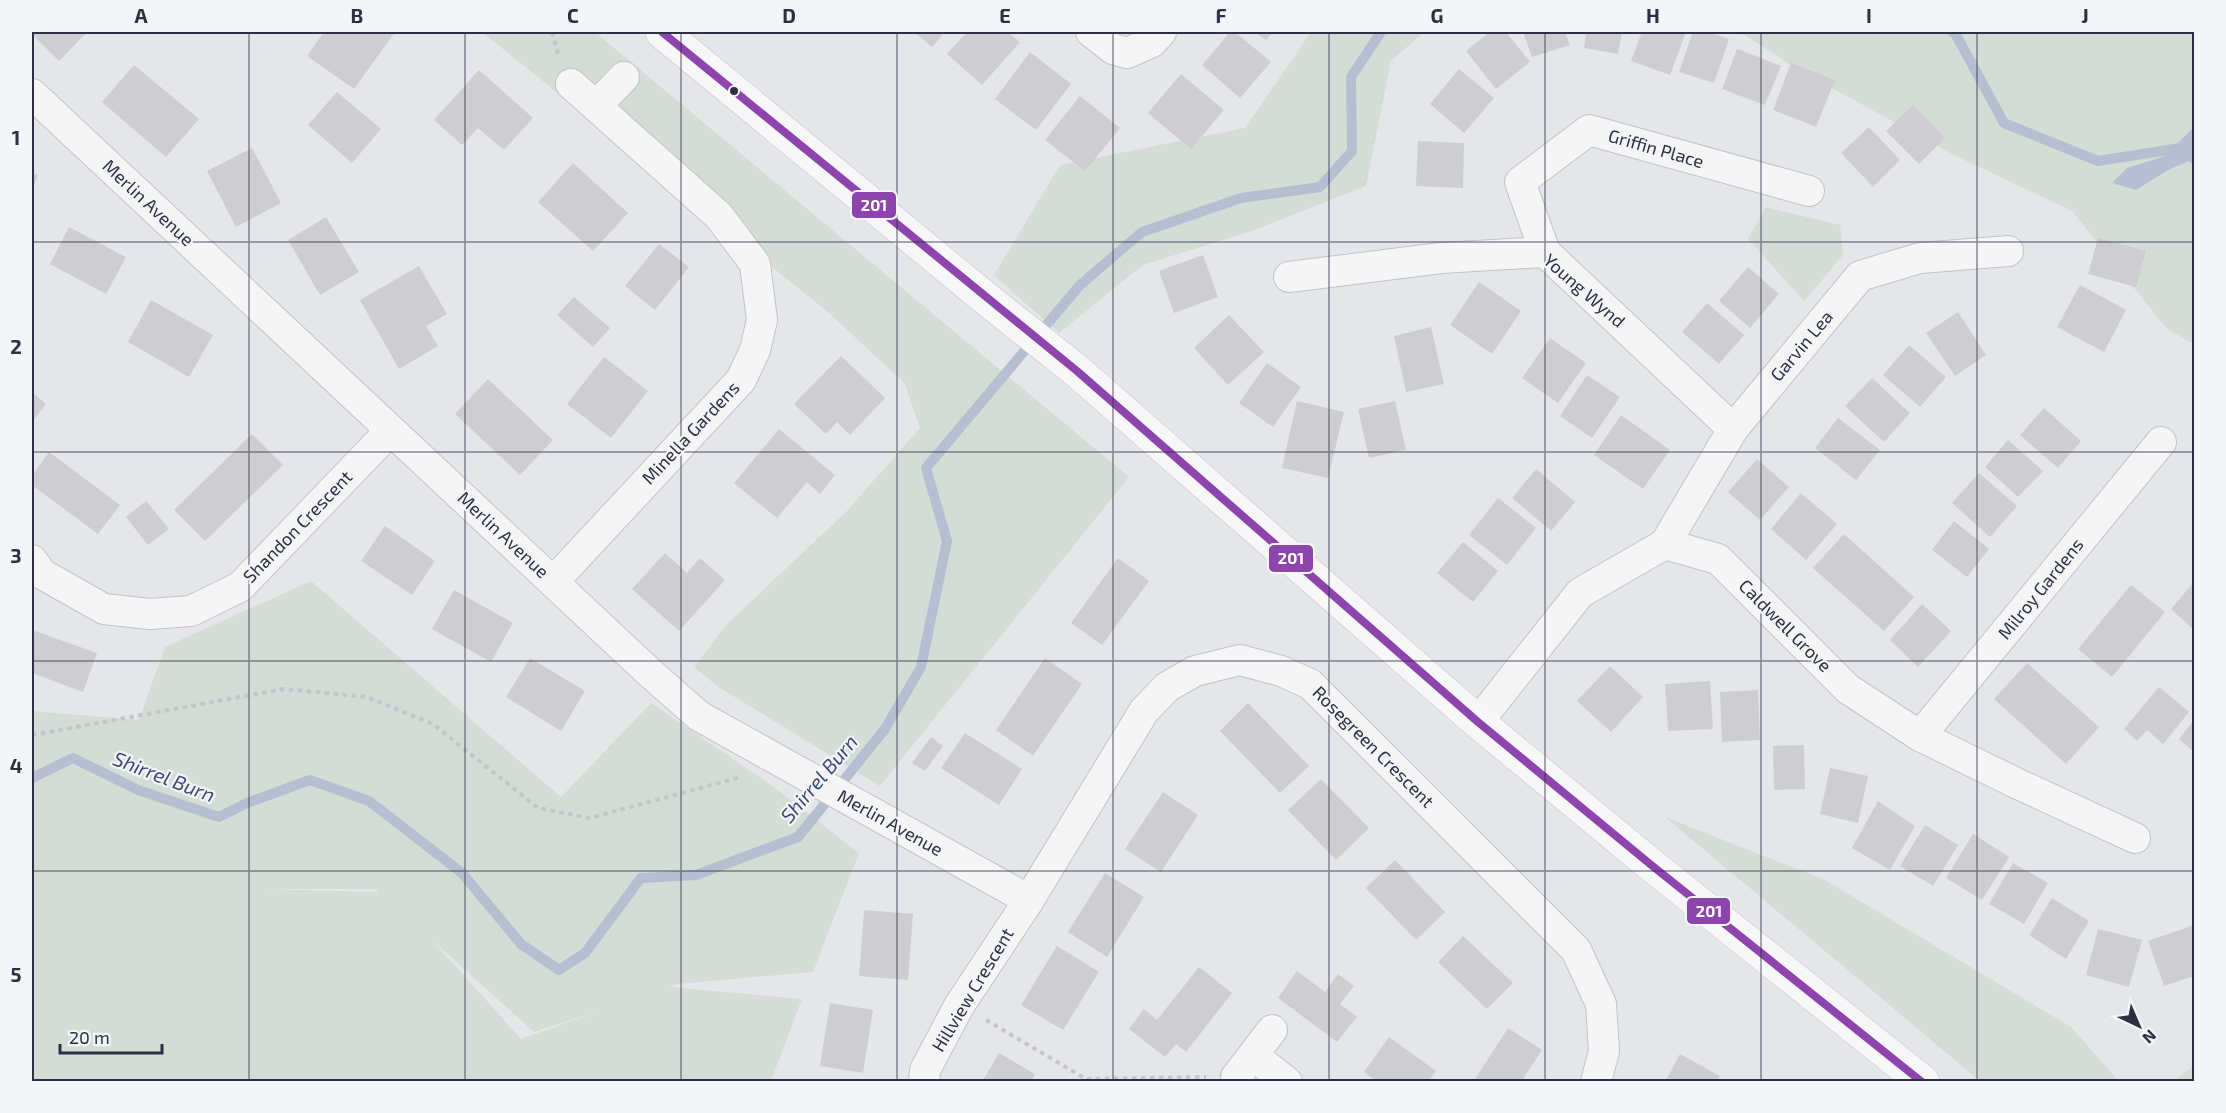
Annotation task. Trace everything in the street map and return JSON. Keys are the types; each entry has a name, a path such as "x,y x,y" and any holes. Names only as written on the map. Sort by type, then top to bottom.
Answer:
{"main road":[{"path":"662,32 1077,371 1478,722 1650,864 1923,1082"}],"street":[{"path":"1091,32 1113,49 1127,53 1152,42 1161,32"},
{"path":"596,106 624,76"},
{"name":"Minella Gardens","path":"553,582 741,380 754,350 762,320 754,264 719,216 571,84"},
{"name":"Merlin Avenue","path":"32,94 649,672 699,716 1029,900"},
{"name":"Griffin Place","path":"1545,252 1520,182 1589,130 1809,191"},
{"name":"Garvin Lea","path":"1665,544 1733,429 1860,276 1920,258 2008,251"},
{"name":"Young Wynd","path":"1289,277 1442,258 1545,252 1733,429"},
{"name":"Shandon Crescent","path":"32,560 42,574 104,609 150,614 191,611 240,586 390,430"},
{"name":"Milroy Gardens","path":"1920,736 2161,442"},
{"path":"1478,722 1580,593 1665,544"},
{"name":"Caldwell Grove","path":"1665,544 1718,559 1848,689 1920,736 2135,838"},
{"name":"Rosegreen Crescent","path":"1029,900 1144,711 1167,687 1195,671 1240,660 1281,671 1310,684 1576,950 1601,1004 1604,1051 1596,1082"},
{"name":"Hillview Crescent","path":"924,1082 925,1070 959,1006 1029,900"},
{"path":"1272,1030 1245,1066 1287,1082"}],"path":[{"path":"32,735 284,689 367,697 433,724 538,808 590,818 797,772"},
{"path":"959,1006 977,1014 1086,1079 1245,1066"}],"shaded area":[{"path":"482,32 595,32 1129,477 880,786 717,686 694,667 726,625 846,512 920,428 905,384 829,313"},
{"path":"1311,32 1424,32 1391,61 1366,186 1255,230 1143,265 1059,333 994,275 1060,165 1245,128"},
{"path":"1740,32 2194,32 2194,344 2167,329 2072,211 1954,155 1799,70"},
{"path":"1766,207 1840,225 1843,255 1804,301 1748,239"},
{"path":"311,581 561,797 651,703 774,787 859,853 813,972 677,984 669,987 802,999 771,1081 32,1081 32,711 139,720 165,647","holes":["264,889 376,889 378,892 377,892","432,940 534,1032 600,1011 521,1039"]},
{"path":"1665,817 1825,880 2071,1027 2119,1081 1980,1081"},
{"path":"2194,1065 2194,1081 2174,1081"}],"water":[{"path":"2194,129 2194,159 2168,170 2136,190 2112,183 2127,168 2165,156"}],"building":[{"path":"32,32 87,32 59,61"},
{"path":"324,32 395,32 354,89 307,56"},
{"path":"914,32 945,32 932,47"},
{"path":"967,32 1008,32 1020,42 982,85 947,54"},
{"path":"1230,32 1235,32 1271,62 1240,98 1202,65"},
{"path":"1255,32 1273,32 1266,40"},
{"path":"1490,32 1506,32 1530,62 1496,89 1466,51"},
{"path":"1523,32 1565,32 1570,45 1532,57"},
{"path":"1586,32 1622,32 1618,54 1584,48"},
{"path":"1642,32 1686,32 1670,75 1631,61"},
{"path":"1693,32 1708,32 1729,39 1714,83 1679,72"},
{"path":"1737,49 1781,66 1765,105 1722,89"},
{"path":"1030,52 1071,84 1036,130 995,99"},
{"path":"1791,63 1835,80 1816,127 1773,110"},
{"path":"134,65 199,119 166,157 102,102"},
{"path":"1459,69 1494,98 1464,133 1430,104"},
{"path":"479,70 533,118 504,150 478,128 462,145 434,120"},
{"path":"1181,74 1224,110 1191,149 1148,113"},
{"path":"337,92 381,129 352,163 308,125"},
{"path":"1080,96 1120,128 1085,171 1045,140"},
{"path":"1913,105 1945,138 1919,164 1886,131"},
{"path":"1869,127 1900,160 1873,187 1841,153"},
{"path":"1418,141 1464,143 1463,188 1416,186"},
{"path":"252,148 281,203 236,227 207,171"},
{"path":"573,163 628,213 593,251 538,202"},
{"path":"32,172 38,175 32,189"},
{"path":"326,217 359,272 320,295 288,240"},
{"path":"69,227 126,257 106,294 50,264"},
{"path":"2098,238 2146,251 2136,287 2088,274"},
{"path":"659,244 689,267 655,310 625,286"},
{"path":"1203,255 1218,297 1174,313 1159,271"},
{"path":"419,266 447,314 426,326 438,346 399,369 360,300"},
{"path":"1748,267 1779,294 1750,328 1719,301"},
{"path":"1479,282 1521,311 1492,354 1450,325"},
{"path":"2080,285 2126,310 2104,352 2057,327"},
{"path":"574,297 610,328 593,347 557,315"},
{"path":"151,300 213,335 189,377 128,342"},
{"path":"1707,303 1744,335 1719,364 1682,332"},
{"path":"1958,312 1986,355 1955,376 1926,333"},
{"path":"1229,315 1264,352 1228,385 1194,348"},
{"path":"1431,327 1444,384 1406,392 1394,336"},
{"path":"1550,338 1586,363 1558,403 1522,378"},
{"path":"1909,345 1946,377 1920,407 1883,375"},
{"path":"841,356 885,398 850,435 837,422 826,434 794,404"},
{"path":"604,357 648,391 611,438 567,404"},
{"path":"1267,363 1301,387 1273,427 1239,403"},
{"path":"1587,375 1620,397 1592,438 1560,416"},
{"path":"1872,378 1910,413 1884,442 1845,406"},
{"path":"488,379 553,440 520,475 455,414"},
{"path":"32,392 46,404 32,422"},
{"path":"1297,401 1344,412 1328,478 1282,468"},
{"path":"1395,401 1406,450 1369,458 1358,409"},
{"path":"2044,408 2081,441 2058,468 2020,435"},
{"path":"1621,415 1670,450 1643,489 1594,455"},
{"path":"1838,418 1880,450 1856,480 1815,448"},
{"path":"779,429 835,475 820,494 807,482 777,518 734,483"},
{"path":"252,434 283,465 205,541 174,510"},
{"path":"2008,440 2043,471 2018,497 1985,467"},
{"path":"49,452 120,505 98,534 32,485 32,476"},
{"path":"1757,459 1789,487 1760,520 1728,492"},
{"path":"1536,469 1575,502 1551,531 1512,498"},
{"path":"1979,473 2017,506 1990,537 1952,503"},
{"path":"1801,493 1837,524 1806,560 1771,529"},
{"path":"1498,498 1536,528 1507,565 1469,535"},
{"path":"146,501 169,529 148,545 126,517"},
{"path":"1954,521 1989,549 1967,577 1932,550"},
{"path":"385,526 435,561 412,595 361,561"},
{"path":"1844,534 1914,597 1884,631 1813,568"},
{"path":"1463,542 1498,571 1473,602 1437,573"},
{"path":"665,553 687,573 700,558 725,580 679,631 632,589"},
{"path":"1118,558 1149,581 1102,645 1071,623"},
{"path":"2194,582 2194,630 2171,609"},
{"path":"2131,585 2165,612 2112,677 2078,649"},
{"path":"454,590 513,623 491,662 432,629"},
{"path":"1922,604 1951,631 1918,667 1890,640"},
{"path":"32,630 97,653 83,692 32,673"},
{"path":"530,658 585,691 561,731 506,697"},
{"path":"1045,658 1082,684 1033,756 996,730"},
{"path":"2027,663 2099,727 2066,764 1994,699"},
{"path":"1610,666 1643,697 1611,732 1577,701"},
{"path":"1710,681 1713,729 1668,731 1665,684"},
{"path":"2159,687 2189,712 2163,744 2147,730 2137,741 2124,729"},
{"path":"1758,690 1760,740 1722,742 1720,692"},
{"path":"1248,703 1309,766 1280,793 1220,731"},
{"path":"2194,720 2194,752 2179,739"},
{"path":"965,733 1022,769 999,805 941,768"},
{"path":"931,737 943,746 925,771 912,763"},
{"path":"1804,745 1805,789 1774,790 1773,746"},
{"path":"1830,768 1868,776 1858,823 1820,814"},
{"path":"1321,779 1369,828 1336,860 1288,810"},
{"path":"1163,792 1198,815 1161,872 1125,849"},
{"path":"1878,801 1915,826 1890,870 1852,848"},
{"path":"1925,825 1958,845 1933,886 1900,866"},
{"path":"1973,834 2009,857 1982,900 1946,878"},
{"path":"1395,860 1445,912 1416,940 1366,888"},
{"path":"2013,863 2048,883 2024,924 1989,904"},
{"path":"1105,873 1144,897 1107,957 1068,932"},
{"path":"2052,898 2089,921 2066,959 2029,935"},
{"path":"864,910 913,914 908,980 859,976"},
{"path":"2194,925 2194,976 2164,986 2148,941"},
{"path":"2098,929 2142,940 2129,987 2086,975"},
{"path":"1463,936 1513,983 1487,1009 1438,962"},
{"path":"1057,946 1099,972 1063,1030 1021,1005"},
{"path":"1199,967 1232,993 1186,1052 1176,1044 1165,1057 1129,1029 1144,1009 1157,1020"},
{"path":"1297,971 1325,992 1338,974 1354,986 1340,1004 1357,1017 1337,1042 1278,998"},
{"path":"830,1003 873,1010 863,1073 820,1066"},
{"path":"1508,1028 1542,1050 1521,1082 1479,1082 1475,1079"},
{"path":"1389,1037 1436,1071 1428,1082 1377,1082 1364,1072"},
{"path":"999,1053 1035,1074 1031,1082 982,1082"},
{"path":"1680,1054 1720,1076 1717,1082 1665,1082"}],"waterway":[{"name":"Shirrel Burn","path":"32,778 73,758 138,790 219,817 247,803 310,780 369,801 462,873 521,944 559,970 585,953 641,878 696,875 798,837 885,729 921,667 947,541 926,468 1080,285 1142,232 1241,198 1320,187 1352,151 1351,77 1381,32"},
{"name":"Shirrel Burn","path":"1952,32 1955,33 2004,123 2098,161 2180,148 2194,159"}],"transit line":[{"name":"201","path":"662,32 1077,371 1478,722 1650,864 1922,1082"}]}
